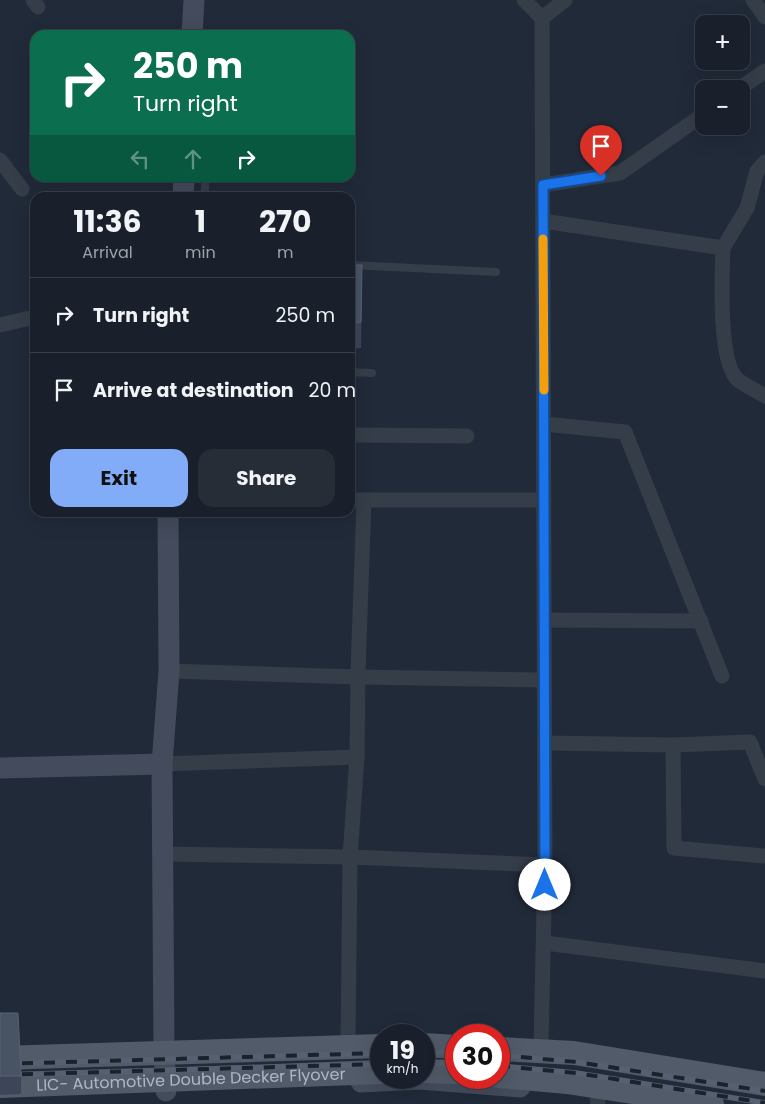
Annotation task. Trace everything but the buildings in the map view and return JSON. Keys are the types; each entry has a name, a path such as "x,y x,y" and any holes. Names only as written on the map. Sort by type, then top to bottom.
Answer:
{"main road":[{"path":"192,30 194,0"},
{"path":"166,1091 162,764 169,671 168,517"},
{"path":"0,768 162,764"},
{"path":"0,1049 370,1039"},
{"path":"510,1043 576,1046 765,1076"},
{"name":"LIC- Automotive Double Decker Flyover","path":"0,1058 370,1046"},
{"path":"510,1050 574,1053 765,1084"},
{"name":"LIC- Automotive Double Decker Flyover","path":"0,1086 370,1072"},
{"path":"510,1077 567,1082 712,1104"},
{"path":"0,1097 420,1079 568,1091 598,1100 656,1104"}],"street":[{"path":"524,0 542,18 545,943 541,1044"},
{"path":"542,18 565,0"},
{"path":"753,0 765,17"},
{"path":"750,81 765,71"},
{"path":"543,185 620,173 695,120"},
{"path":"0,160 22,189"},
{"path":"765,162 756,170 747,208 723,248 721,298 728,361 737,379 765,396"},
{"path":"543,221 723,248"},
{"path":"0,325 30,318"},
{"path":"544,424 625,432 722,676"},
{"path":"355,435 466,436"},
{"path":"348,1040 350,858 357,757 357,500 544,500"},
{"path":"544,620 701,621"},
{"path":"169,671 544,680"},
{"path":"545,743 673,745 750,742 765,779"},
{"path":"673,745 674,848 765,856"},
{"path":"162,764 357,757"},
{"path":"164,854 545,865"},
{"path":"545,943 765,971"}],"lane":[{"path":"355,266 496,272"},
{"path":"355,372 372,373"}],"railway":[{"path":"435,1052 445,1053"},
{"path":"0,1064 370,1053"},
{"path":"510,1056 577,1062 765,1091"},
{"path":"435,1063 445,1064"},
{"path":"0,1075 370,1064"},
{"path":"510,1067 576,1073 765,1103"}],"slow traffic":[{"path":"543,239 544,390"}],"route":[{"path":"545,885 543,185 601,176"}]}
